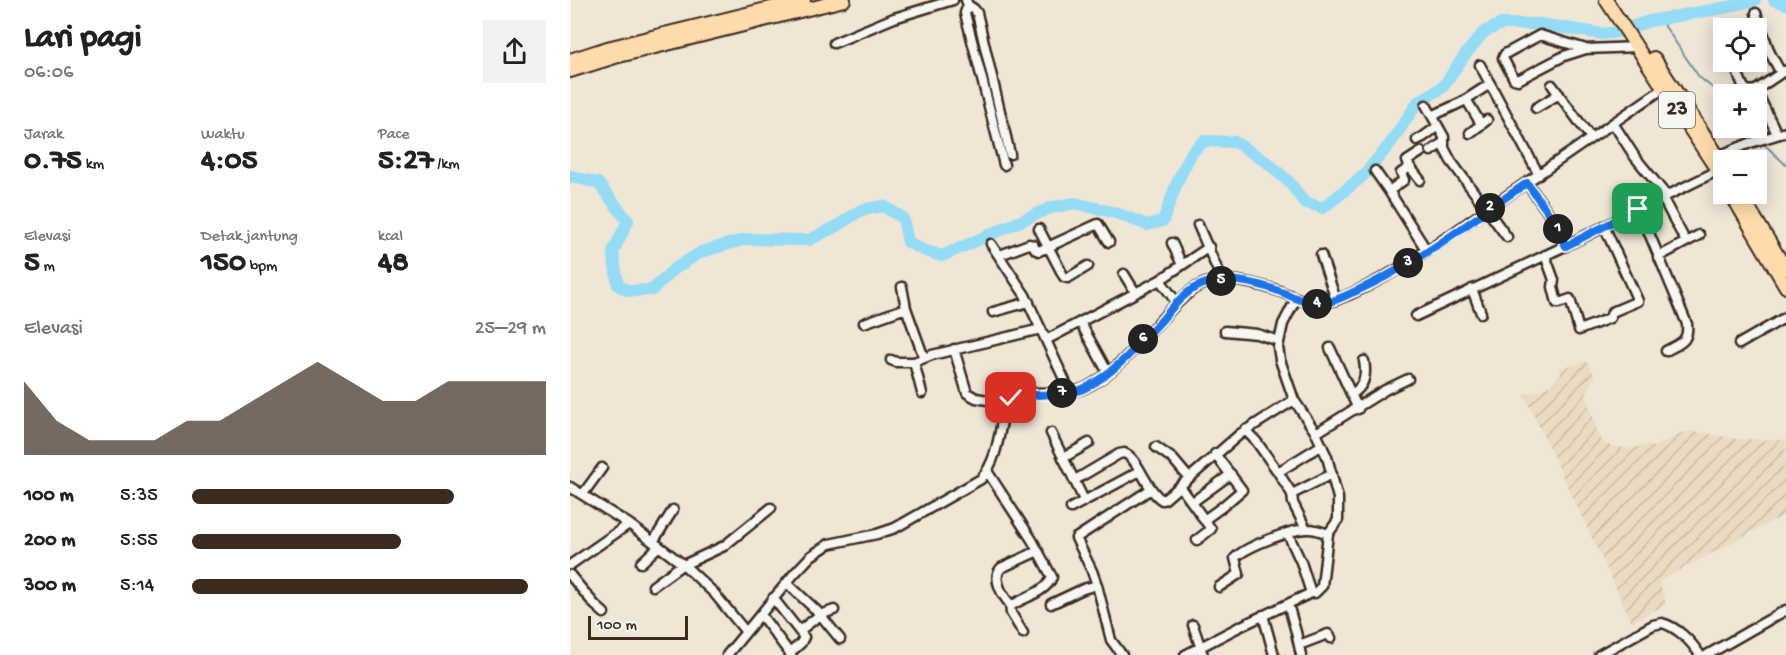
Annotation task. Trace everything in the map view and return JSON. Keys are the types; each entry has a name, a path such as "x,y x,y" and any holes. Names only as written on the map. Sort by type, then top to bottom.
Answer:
{"highway":[{"path":"570,60 607,48 804,0"},
{"path":"570,70 844,0"},
{"name":"23","path":"1606,0 1622,16"},
{"name":"23","path":"1616,0 1622,16 1713,156"},
{"name":"23","path":"1637,40 1664,88 1713,157"},
{"path":"1737,204 1786,287"},
{"path":"1747,204 1786,269"}],"street":[{"path":"834,43 894,18 953,0"},
{"path":"967,3 977,13 1010,154"},
{"path":"967,3 965,14 1004,165"},
{"path":"1756,13 1756,18"},
{"path":"1586,49 1544,36 1536,36 1503,57 1514,79 1518,80 1564,56 1586,49 1637,40"},
{"path":"1558,42 1564,56"},
{"path":"1765,84 1784,72 1767,47"},
{"path":"1480,65 1539,175"},
{"path":"1738,74 1743,84"},
{"path":"983,86 993,84"},
{"path":"1432,116 1490,84"},
{"path":"1552,85 1591,138"},
{"path":"727,655 803,564 824,547 895,528 981,479 993,457 1005,408 1011,398 1070,392 1088,387 1108,373 1140,343 1177,303 1194,288 1203,284 1222,280 1257,285 1318,304 1336,300 1374,282 1427,251 1664,88"},
{"path":"1536,108 1559,94"},
{"path":"1466,99 1484,122 1470,133"},
{"path":"1426,105 1444,137 1444,148 1451,161 1507,237"},
{"path":"1767,114 1777,135"},
{"path":"1613,123 1664,196 1686,242"},
{"path":"1417,140 1438,126"},
{"path":"1742,150 1750,143 1786,132"},
{"path":"1431,151 1444,142"},
{"path":"1420,180 1407,161 1421,152"},
{"path":"1389,190 1403,182 1401,173 1410,167"},
{"path":"1376,171 1427,251"},
{"path":"1416,316 1566,246 1713,172"},
{"path":"1527,183 1547,211 1566,246"},
{"path":"1638,209 1688,329 1686,339 1666,351"},
{"path":"1000,255 1029,244 1039,250 1047,248 1098,224 1109,242"},
{"path":"1198,225 1222,280"},
{"path":"1545,255 1554,280 1553,287 1557,303 1570,300 1579,330 1610,318 1612,312 1639,304 1604,226"},
{"path":"1039,229 1064,278 1088,266"},
{"path":"1658,257 1699,235"},
{"path":"1172,243 1182,265"},
{"path":"991,244 1029,302 1070,392"},
{"path":"1046,340 1160,280 1209,247"},
{"path":"1321,255 1336,300"},
{"path":"1124,274 1136,292"},
{"path":"1160,280 1177,303"},
{"path":"902,287 906,308 924,358"},
{"path":"1472,289 1482,313"},
{"path":"1185,655 1202,652 1263,615 1317,592 1322,586 1328,534 1338,523 1339,518 1338,498 1322,445 1294,400 1280,360 1279,341 1283,324 1296,298"},
{"path":"993,312 1029,302"},
{"path":"864,323 906,308"},
{"path":"1738,344 1786,317"},
{"path":"1080,322 1108,373"},
{"path":"891,360 914,362 954,349 1041,329"},
{"path":"1225,331 1257,334 1279,341"},
{"path":"1330,348 1358,409"},
{"path":"954,349 967,393 1005,408"},
{"path":"1351,395 1365,380 1364,361"},
{"path":"914,362 922,393"},
{"path":"1316,433 1358,409 1385,390 1408,379"},
{"path":"1075,480 1124,453 1132,457 1151,489 1162,500 1245,430 1294,400"},
{"path":"1245,430 1256,441 1292,494 1293,503 1306,529"},
{"path":"1051,433 1084,500"},
{"path":"1063,458 1089,443"},
{"path":"1278,472 1322,445"},
{"path":"1156,447 1173,459 1189,478"},
{"path":"1204,520 1242,491 1215,454"},
{"path":"584,494 602,468"},
{"path":"987,471 1051,575 1050,582 1014,604 1010,604"},
{"path":"1071,508 1140,471"},
{"path":"1194,501 1231,474"},
{"path":"1292,494 1332,474"},
{"path":"1180,486 1211,530 1197,540"},
{"path":"570,487 629,524 703,580 746,632"},
{"path":"1122,655 1111,640 1092,571 1076,538 1151,489"},
{"path":"653,586 679,567 724,546 771,508"},
{"path":"641,563 656,544 673,510"},
{"path":"570,565 629,524"},
{"path":"1218,587 1239,574 1235,558 1258,544 1306,529 1315,529 1328,534"},
{"path":"1287,534 1301,561 1311,593"},
{"path":"1023,633 1011,613 1010,604 997,580 998,572 1035,546"},
{"path":"570,575 604,613"},
{"path":"787,583 820,615 840,639"},
{"path":"1052,604 1096,585"},
{"path":"761,615 790,654 804,637 773,598"},
{"path":"1288,604 1301,655"},
{"path":"799,631 820,615 834,609"},
{"path":"1707,655 1717,652 1786,609"},
{"path":"1263,615 1274,655"},
{"path":"1599,655 1653,625 1662,623 1688,639 1700,655"},
{"path":"1193,625 1202,652"},
{"path":"1299,645 1328,633 1331,638"}],"shaded area":[{"path":"1585,362 1589,364 1595,378 1591,381 1586,396 1598,434 1605,445 1632,449 1643,445 1654,447 1691,431 1738,439 1786,440 1786,514 1659,581 1666,604 1632,622 1524,395 1551,385 1561,374 1560,368"}],"waterway":[{"path":"570,176 598,183 628,221 613,252 618,285 629,291 652,290 673,270 701,252 746,239 809,240 837,226 861,210 883,206 903,218 908,242 942,256 1050,208 1075,203 1116,213 1147,225 1163,221 1178,180 1192,152 1204,141 1235,142 1268,163 1290,183 1304,202 1323,208 1363,176 1390,144 1418,102 1443,87 1484,32 1501,24 1540,24 1603,34 1617,32 1649,21 1755,0"},
{"path":"1774,0 1786,4"},
{"path":"1660,19 1699,77 1713,88"},
{"path":"1762,142 1786,165"}],"route":[{"path":"1011,398 1070,392 1088,387 1108,373 1140,343 1177,303 1194,288 1203,284 1222,280 1257,285 1318,304 1336,300 1407,263 1527,183 1557,227 1566,246 1638,209"}]}
